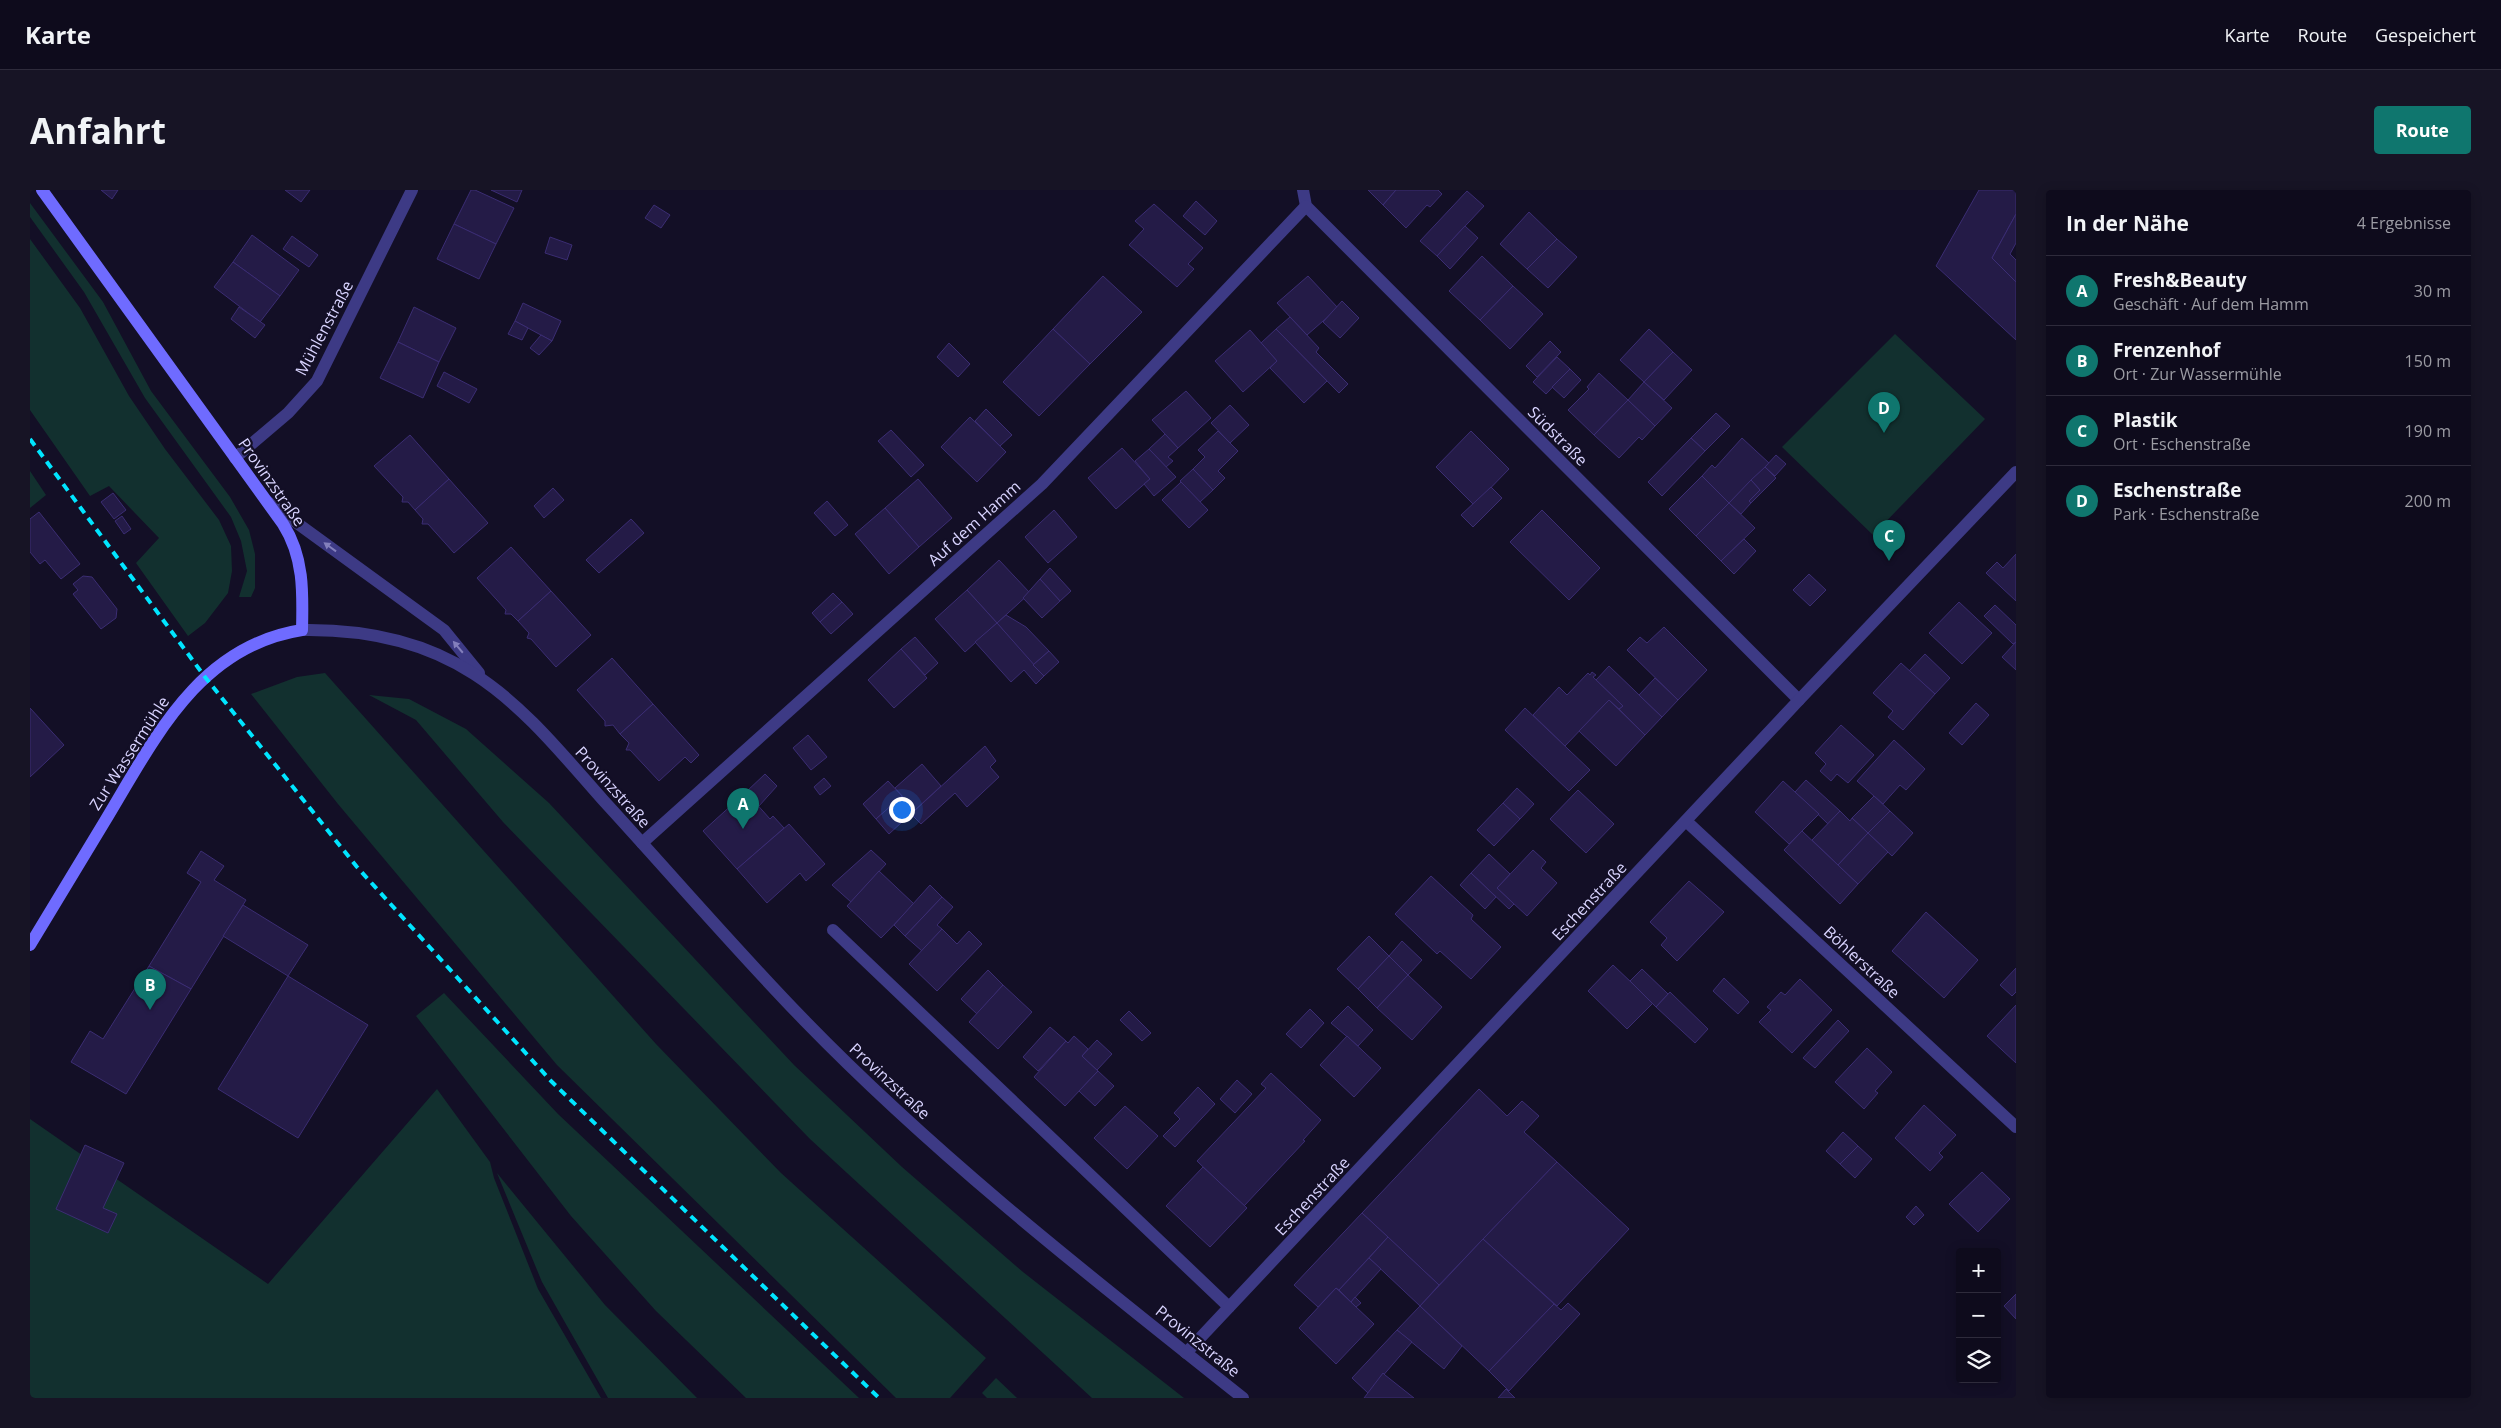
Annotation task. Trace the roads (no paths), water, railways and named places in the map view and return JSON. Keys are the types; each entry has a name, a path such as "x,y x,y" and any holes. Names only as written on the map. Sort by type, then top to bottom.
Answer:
{"main road":[{"name":"Provinzstraße","path":"42,190 290,536 299,560 303,592 302,630"},
{"name":"Zur Wassermühle","path":"30,946 157,735 193,689 219,666 248,647 282,633 302,630"}],"street":[{"name":"Mühlenstraße","path":"235,458 288,413 316,381 412,190"},
{"path":"1304,190 1306,206"},
{"name":"Südstraße","path":"1306,206 1799,700"},
{"name":"Auf dem Hamm","path":"642,843 1042,484 1306,206"},
{"name":"Eschenstraße","path":"1186,1353 1799,700 2016,472"},
{"path":"266,501 444,630 489,684"},
{"name":"Provinzstraße","path":"302,630 361,632 420,646 456,663 489,684 542,733 802,1018 903,1117 1015,1214 1243,1398"},
{"name":"Böhlerstraße","path":"1686,820 2016,1127"},
{"path":"833,930 1229,1307"}],"railway":[{"path":"30,439 205,677 357,867 551,1081 879,1398"}],"place":[{"name":"Eschenstraße","path":"1884,433"},
{"name":"Plastik","path":"1889,561"},
{"name":"Fresh&Beauty","path":"743,829"},
{"name":"Frenzenhof","path":"150,1010"}]}
